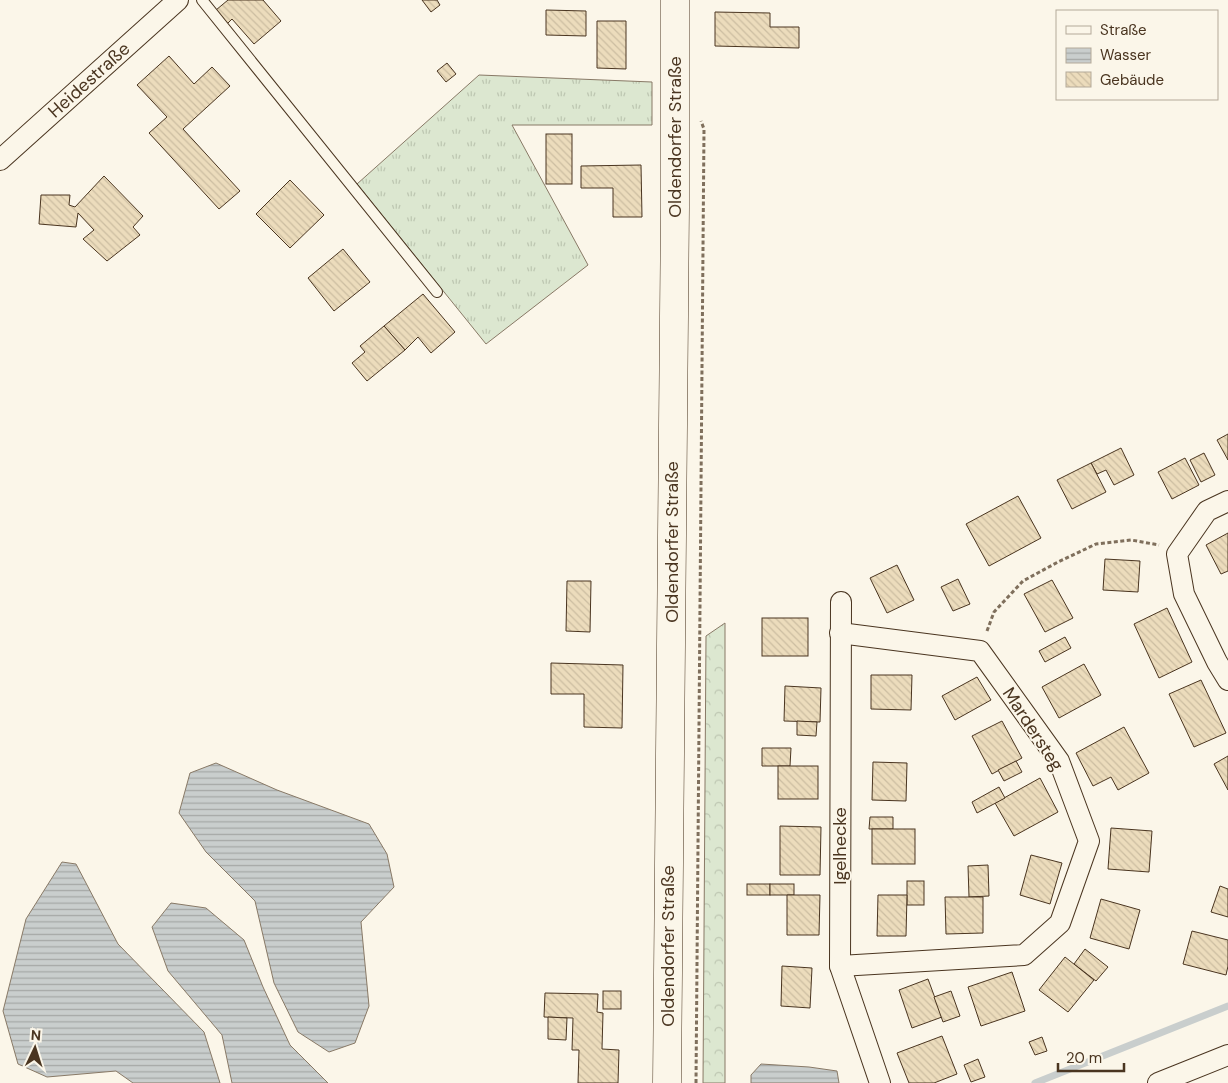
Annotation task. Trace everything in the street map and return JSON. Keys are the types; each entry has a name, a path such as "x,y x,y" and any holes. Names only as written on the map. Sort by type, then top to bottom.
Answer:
{"main road":[{"name":"Oldendorfer Straße","path":"667,1083 675,0"}],"street":[{"name":"Heidestraße","path":"0,160 178,0"},
{"path":"1228,501 1207,511 1177,554 1184,594 1217,662 1228,680"},
{"name":"Igelhecke","path":"841,602 840,966 880,1083"},
{"path":"840,633 980,650"},
{"name":"Mardersteg","path":"840,966 1024,955 1060,923 1089,841 1059,761 980,650"},
{"path":"1158,1083 1228,1055"}],"lane":[{"path":"202,0 436,292"}],"path":[{"path":"980,650 994,612 1023,581 1058,562 1096,544 1131,540 1162,546 1177,554"}],"green space":[{"path":"479,75 652,82 652,125 512,125 588,265 486,344 357,184"},
{"path":"725,623 725,1083 703,1083 706,636"}],"water":[{"path":"216,763 277,790 369,824 387,854 394,887 361,922 369,1006 355,1043 329,1052 298,1032 274,983 255,901 206,852 179,813 190,773"},
{"path":"62,862 76,864 118,944 204,1032 220,1083 133,1083 116,1071 47,1077 18,1064 3,1011 26,919"},
{"path":"171,903 206,908 244,940 290,1045 328,1083 232,1083 222,1035 168,971 152,927"},
{"path":"761,1064 837,1071 839,1083 751,1083 751,1075"}],"building":[{"path":"228,0 263,0 281,21 254,44 232,19 227,24 216,10"},
{"path":"422,0 437,0 440,5 431,12"},
{"path":"546,10 586,11 586,36 546,35"},
{"path":"715,12 770,13 770,27 799,27 799,48 715,46"},
{"path":"597,21 626,21 626,69 597,68"},
{"path":"169,56 194,84 212,67 230,86 183,129 240,191 219,209 149,133 167,117 137,85"},
{"path":"447,63 456,74 446,82 437,71"},
{"path":"546,134 572,134 572,184 546,184"},
{"path":"641,165 642,217 613,217 613,188 581,188 581,166"},
{"path":"104,176 143,216 133,227 140,235 107,261 83,239 94,230 78,213 76,227 39,224 41,195 70,195 69,205 75,207"},
{"path":"290,180 324,215 290,248 256,214"},
{"path":"343,249 370,282 334,311 308,278"},
{"path":"423,294 455,332 431,353 418,337 405,350 384,326"},
{"path":"384,326 405,350 367,381 352,363 365,352 360,346"},
{"path":"1228,434 1228,460 1217,440"},
{"path":"1121,448 1134,475 1114,485 1106,470 1097,474 1091,463"},
{"path":"1204,453 1215,475 1201,482 1190,460"},
{"path":"1185,458 1199,485 1172,499 1158,472"},
{"path":"1091,463 1106,492 1072,509 1057,480"},
{"path":"1018,496 1041,538 989,566 966,524"},
{"path":"1228,533 1228,571 1221,574 1206,545"},
{"path":"1105,559 1140,561 1138,592 1103,590"},
{"path":"897,565 914,600 887,613 870,578"},
{"path":"958,579 970,604 953,611 941,587"},
{"path":"1052,580 1073,618 1045,632 1024,594"},
{"path":"567,581 591,581 590,632 566,631"},
{"path":"1167,608 1192,662 1159,678 1134,624"},
{"path":"762,618 808,618 808,656 762,656"},
{"path":"1065,637 1071,648 1045,662 1039,651"},
{"path":"551,663 623,665 622,728 584,727 584,694 551,694"},
{"path":"1084,664 1101,695 1059,718 1042,687"},
{"path":"871,675 912,675 911,710 871,709"},
{"path":"977,677 991,700 955,720 942,696"},
{"path":"1201,680 1226,733 1194,747 1169,694"},
{"path":"785,686 821,688 820,722 784,721"},
{"path":"797,721 817,722 816,736 797,735"},
{"path":"1002,721 1022,758 992,774 972,736"},
{"path":"1124,727 1149,773 1118,790 1111,777 1093,786 1076,753"},
{"path":"762,748 791,748 790,766 762,766"},
{"path":"1228,756 1228,790 1214,764"},
{"path":"1016,761 1022,772 1004,781 998,770"},
{"path":"873,762 907,763 906,801 872,800"},
{"path":"778,766 818,766 818,799 778,799"},
{"path":"1040,778 1058,812 1014,836 995,803"},
{"path":"999,787 1005,798 977,813 972,802"},
{"path":"870,817 893,817 893,829 869,829"},
{"path":"780,826 821,827 820,875 780,875"},
{"path":"1111,828 1152,831 1149,872 1108,869"},
{"path":"872,829 915,829 915,864 872,864"},
{"path":"1031,855 1062,863 1050,904 1020,895"},
{"path":"988,865 989,896 969,897 968,866"},
{"path":"907,881 924,881 924,905 907,905"},
{"path":"747,884 770,884 770,895 747,895"},
{"path":"770,884 794,884 794,895 770,895"},
{"path":"1220,886 1228,889 1228,917 1211,912"},
{"path":"787,895 820,895 819,935 787,935"},
{"path":"878,895 907,895 906,936 877,936"},
{"path":"945,897 983,897 983,933 946,934"},
{"path":"1101,899 1140,910 1129,949 1090,938"},
{"path":"1192,931 1228,940 1226,975 1183,964"},
{"path":"1085,949 1108,967 1096,981 1074,964"},
{"path":"1065,957 1094,980 1068,1012 1039,990"},
{"path":"782,966 812,968 810,1008 781,1006"},
{"path":"1012,972 1025,1011 981,1026 968,987"},
{"path":"928,979 942,1017 912,1028 899,990"},
{"path":"603,991 621,991 621,1009 603,1009"},
{"path":"951,991 960,1016 943,1022 934,997"},
{"path":"545,993 598,994 597,1012 603,1013 602,1049 619,1050 618,1083 578,1083 579,1050 572,1050 573,1018 544,1017"},
{"path":"548,1017 567,1018 566,1040 548,1039"},
{"path":"942,1036 957,1074 934,1083 909,1083 897,1053"},
{"path":"1042,1037 1047,1051 1035,1055 1029,1042"},
{"path":"978,1059 985,1077 971,1082 964,1065"}],"waterway":[{"path":"1035,1083 1228,1006"}]}
